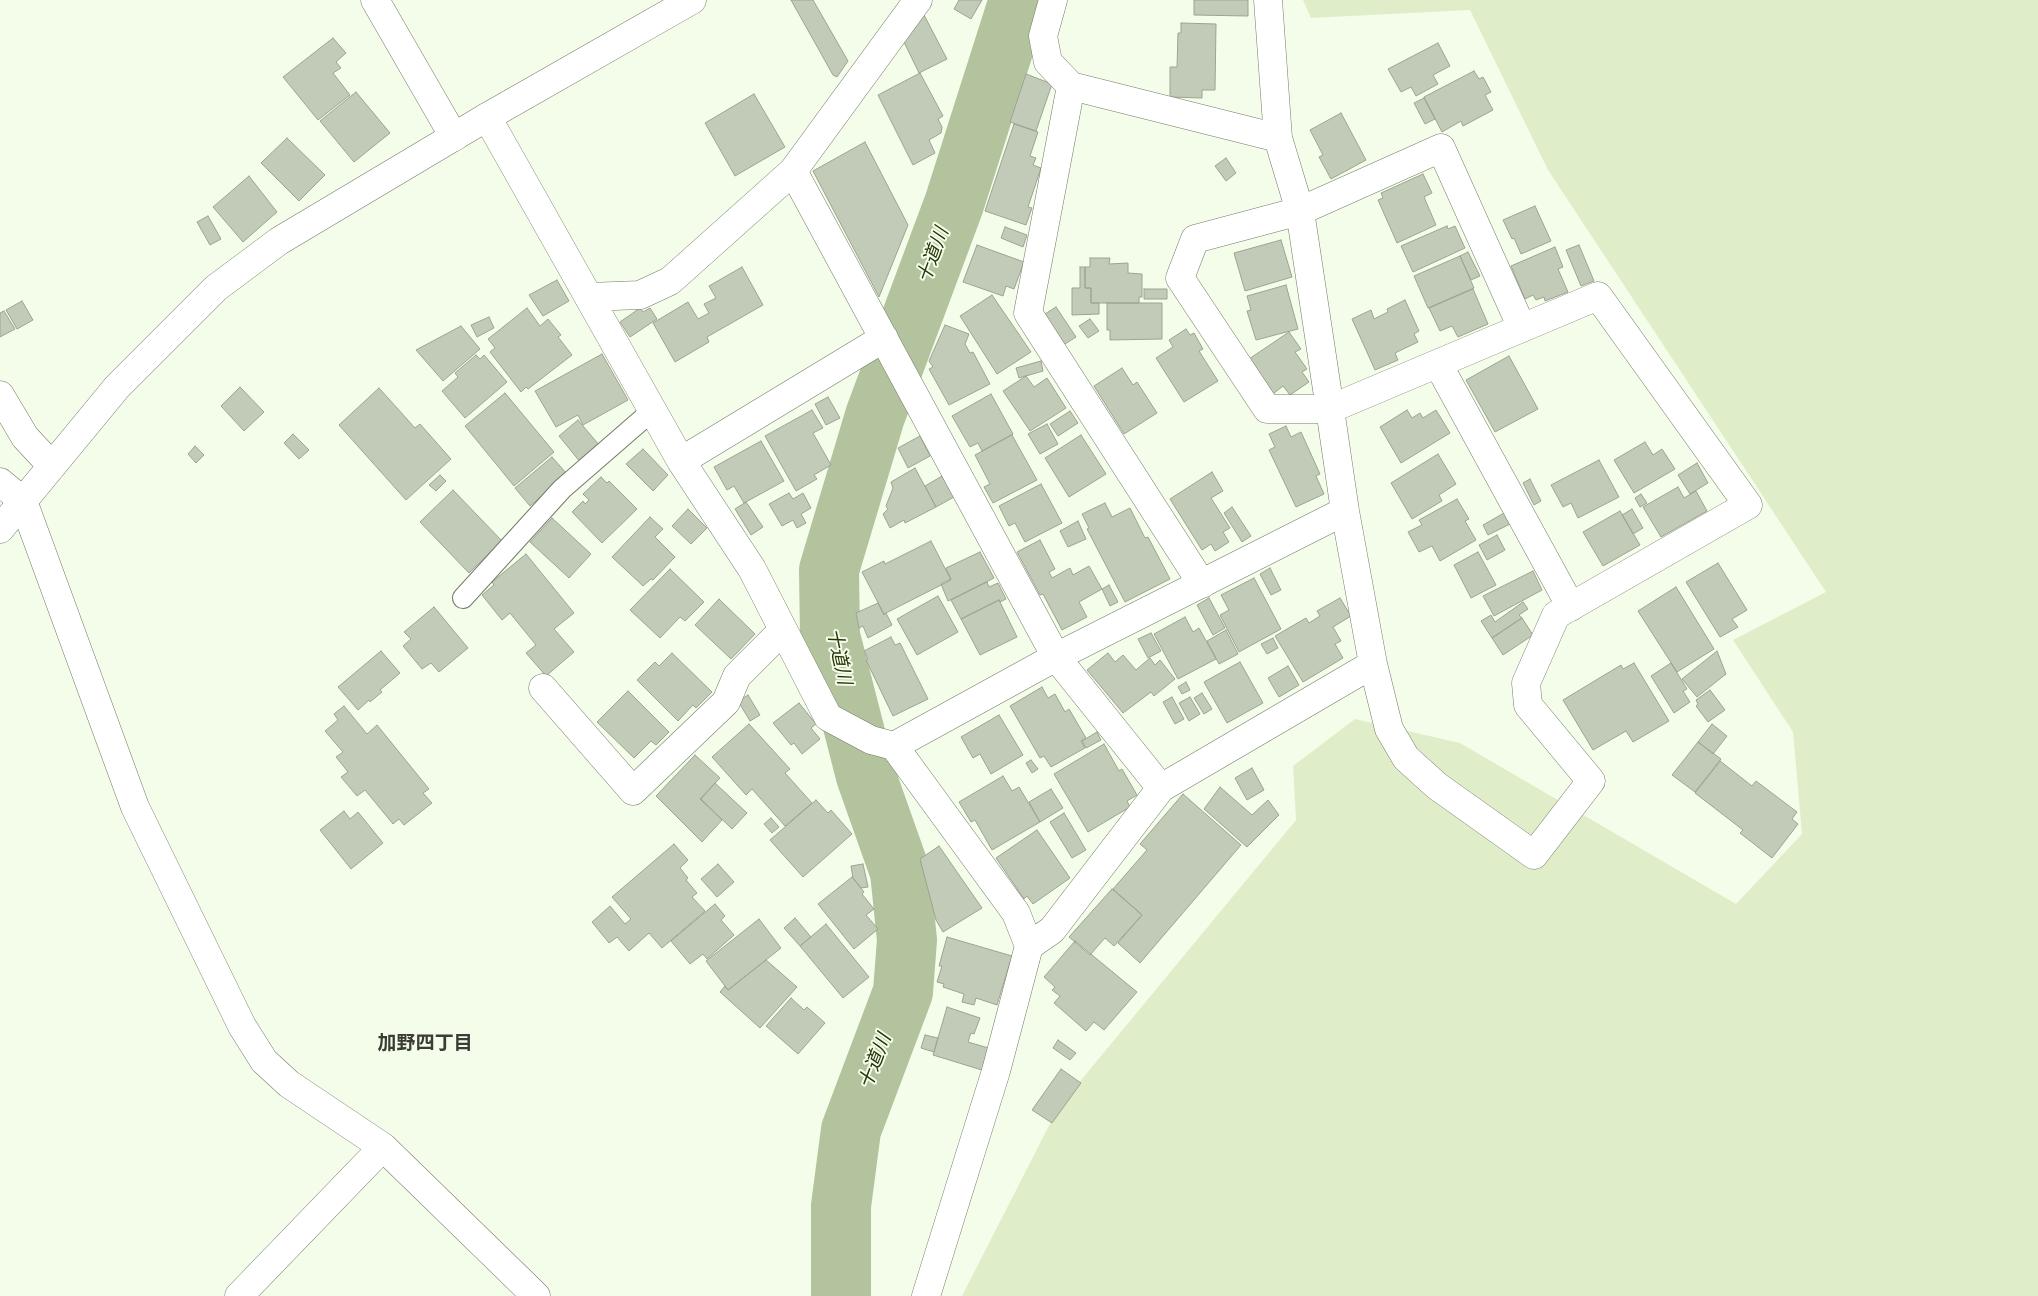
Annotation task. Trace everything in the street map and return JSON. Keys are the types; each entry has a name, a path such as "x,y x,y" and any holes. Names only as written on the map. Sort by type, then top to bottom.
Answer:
{"street":[{"path":"375,0 454,137"},
{"path":"0,529 117,387 216,288 278,241 487,117 692,0"},
{"path":"589,297 640,295 670,281 793,171 918,0"},
{"path":"1053,0 1043,36 1048,62 1071,86 1278,138"},
{"path":"1268,0 1278,138 1300,211 1330,409 1346,511 1373,664 1389,729 1406,758 1437,786 1534,855 1591,781 1528,706 1526,683 1556,615 1748,505 1598,296 1330,409 1267,409 1180,278 1195,239 1300,211 1441,148 1522,328"},
{"path":"1071,86 1028,313 1202,584"},
{"path":"487,117 681,460 752,569 828,717 882,742 1016,913 1029,946 996,1071 926,1296"},
{"path":"793,171 1056,657 1160,788"},
{"path":"681,460 884,338"},
{"path":"1438,364 1572,607"},
{"path":"0,395 25,437 52,466"},
{"path":"0,482 23,501 135,807 242,1026 264,1061 289,1084 383,1148 536,1296"},
{"path":"882,742 1346,511"},
{"path":"543,688 633,791 726,702 738,676 783,630"},
{"path":"1029,946 1052,930 1160,788 1373,664"},
{"path":"239,1296 383,1148"}],"lane":[{"path":"463,598 562,489 653,410"}],"green space":[{"path":"1303,0 2038,0 2038,1296 962,1296 1058,1108 1296,820 1293,766 1355,719 1460,743 1736,904 1802,834 1793,732 1733,640 1826,592 1548,170 1470,10 1311,18"}],"building":[{"path":"791,0 813,0 848,61 837,77 833,75"},
{"path":"959,0 982,0 971,19 954,9"},
{"path":"1194,0 1248,0 1248,16 1194,15"},
{"path":"923,13 947,59 919,73 903,40"},
{"path":"1181,23 1216,24 1215,90 1202,90 1202,98 1170,97 1170,67 1177,67 1178,33 1181,33"},
{"path":"333,38 346,53 336,62 341,68 333,73 350,95 318,120 283,77"},
{"path":"1438,43 1450,66 1433,75 1438,84 1416,96 1411,87 1401,92 1388,69"},
{"path":"1474,71 1479,79 1483,77 1491,92 1485,95 1493,110 1463,126 1461,121 1442,132 1424,97"},
{"path":"920,73 943,116 938,119 942,127 941,133 929,140 935,153 913,165 878,95"},
{"path":"1026,74 1052,84 1036,131 1010,122"},
{"path":"356,92 390,133 354,162 320,121"},
{"path":"754,94 785,147 735,176 705,123"},
{"path":"1424,98 1435,119 1425,124 1414,103"},
{"path":"1341,113 1366,160 1331,179 1319,157 1323,155 1310,130"},
{"path":"1014,124 1038,132 1030,156 1036,158 1033,165 1041,168 1028,207 1032,208 1026,225 985,211"},
{"path":"287,138 325,175 299,201 261,163"},
{"path":"865,142 908,225 879,297 813,171"},
{"path":"1226,158 1236,173 1226,181 1215,166"},
{"path":"1423,174 1432,193 1424,197 1436,225 1397,243 1378,200 1383,198 1381,193"},
{"path":"249,176 277,212 243,242 213,207"},
{"path":"1535,206 1551,241 1521,254 1503,220"},
{"path":"208,216 221,239 210,245 197,222"},
{"path":"1447,226 1448,229 1455,226 1465,248 1413,272 1401,246"},
{"path":"1005,227 1027,235 1023,247 1001,238"},
{"path":"1281,240 1292,277 1245,291 1234,253"},
{"path":"977,245 1024,262 1014,289 1006,286 1003,296 963,282"},
{"path":"1579,245 1594,281 1581,286 1566,250"},
{"path":"1555,247 1563,267 1558,269 1568,292 1545,301 1544,297 1536,300 1533,295 1525,299 1511,266"},
{"path":"1468,252 1480,276 1471,280 1460,256"},
{"path":"1460,256 1474,288 1428,308 1414,276"},
{"path":"1090,258 1110,258 1109,264 1128,263 1128,273 1142,274 1142,297 1139,297 1139,303 1091,303 1091,288 1085,288 1085,267 1090,267"},
{"path":"742,267 763,305 707,337 709,342 675,362 653,323 688,302 698,319 709,313 704,304 716,298 709,286"},
{"path":"1080,267 1085,267 1085,288 1091,288 1091,303 1099,303 1099,314 1072,315 1072,288 1080,288"},
{"path":"557,280 569,301 543,316 529,295"},
{"path":"1286,285 1298,329 1256,340 1247,311 1251,310 1247,296"},
{"path":"1144,289 1167,289 1167,299 1144,299"},
{"path":"1473,289 1488,324 1458,337 1452,326 1440,331 1429,308"},
{"path":"992,295 1031,352 997,374 960,316"},
{"path":"1405,300 1419,331 1414,334 1418,342 1395,353 1398,360 1375,370 1352,319 1371,310 1374,319 1388,312 1387,309"},
{"path":"22,301 33,320 17,329 6,310"},
{"path":"1107,303 1162,303 1162,339 1110,340 1110,330 1107,330"},
{"path":"1056,307 1076,337 1062,346 1042,316"},
{"path":"527,308 540,326 548,319 561,335 558,337 572,355 528,389 526,387 521,392 490,352 495,348 488,339"},
{"path":"640,308 643,312 650,308 657,319 630,337 620,322"},
{"path":"4,311 15,329 0,337 0,313"},
{"path":"489,317 494,328 477,337 471,325"},
{"path":"1090,319 1099,331 1088,338 1079,326"},
{"path":"945,325 969,334 965,344 970,353 973,352 990,384 949,405 929,369 933,367 929,361"},
{"path":"461,326 480,349 443,381 416,350"},
{"path":"1186,329 1190,335 1194,333 1203,349 1199,351 1218,381 1184,402 1156,358 1173,347 1169,340"},
{"path":"1289,332 1301,349 1295,352 1307,369 1302,372 1309,382 1290,395 1283,386 1273,394 1249,359"},
{"path":"602,354 628,400 583,425 578,415 556,427 535,391"},
{"path":"476,355 480,359 484,355 507,382 465,418 442,391 458,377 455,373"},
{"path":"1509,356 1538,409 1495,432 1466,380"},
{"path":"1041,361 1043,371 1019,378 1016,368"},
{"path":"1122,368 1133,385 1137,382 1157,413 1124,434 1094,386"},
{"path":"1026,376 1034,387 1047,378 1066,408 1030,431 1003,391"},
{"path":"240,387 264,412 244,431 221,406"},
{"path":"379,388 415,428 420,424 451,459 406,500 339,425"},
{"path":"505,393 554,452 514,486 465,426"},
{"path":"991,394 1013,434 982,451 978,443 970,447 952,416"},
{"path":"828,397 840,418 826,425 815,404"},
{"path":"812,410 823,428 813,433 831,465 814,475 817,479 796,491 765,436"},
{"path":"1407,410 1412,418 1420,413 1423,418 1436,410 1450,433 1401,463 1380,427"},
{"path":"1070,411 1078,423 1058,436 1050,424"},
{"path":"578,420 600,446 581,463 559,436"},
{"path":"1047,424 1058,444 1040,454 1028,434"},
{"path":"1286,426 1291,437 1301,432 1320,474 1316,476 1324,494 1296,507 1269,450 1275,447 1269,434"},
{"path":"293,434 309,450 299,459 284,443"},
{"path":"1012,435 1037,480 993,503 984,487 990,484 975,455"},
{"path":"1081,435 1106,474 1069,497 1045,458"},
{"path":"920,436 930,456 908,468 898,448"},
{"path":"761,441 784,481 744,503 734,486 727,490 714,467"},
{"path":"1645,442 1653,455 1662,449 1675,469 1634,493 1614,460"},
{"path":"195,446 204,455 196,463 188,454"},
{"path":"643,449 668,475 653,491 626,464"},
{"path":"1438,454 1456,484 1439,495 1442,501 1412,519 1391,483"},
{"path":"552,457 567,474 530,506 515,488"},
{"path":"1599,460 1619,497 1578,518 1571,503 1563,507 1551,485"},
{"path":"1697,463 1708,483 1690,494 1678,475"},
{"path":"915,468 936,507 905,523 904,520 890,528 883,514 888,509 886,506 893,488 891,482"},
{"path":"1212,472 1223,491 1211,498 1230,528 1223,532 1229,542 1215,551 1211,544 1202,550 1170,499"},
{"path":"440,475 446,481 436,491 429,485"},
{"path":"942,476 954,497 936,507 925,486"},
{"path":"601,477 607,483 609,481 637,509 602,543 572,512 583,501 585,504 589,500 583,494"},
{"path":"1530,479 1541,501 1534,505 1523,483"},
{"path":"1041,484 1062,523 1025,542 1015,523 1009,526 999,506"},
{"path":"1678,487 1684,498 1696,491 1707,511 1661,537 1643,507"},
{"path":"453,490 502,541 469,573 420,522"},
{"path":"789,493 793,499 803,493 811,508 801,514 806,523 797,528 793,520 782,526 769,504"},
{"path":"1641,494 1647,503 1640,507 1635,498"},
{"path":"1457,499 1469,519 1465,521 1476,540 1440,561 1432,546 1419,552 1408,532 1422,525 1419,520"},
{"path":"746,502 763,527 751,535 735,509"},
{"path":"1105,503 1112,517 1130,508 1145,538 1148,537 1170,579 1125,602 1087,529 1089,528 1082,514"},
{"path":"1232,507 1251,536 1242,542 1224,513"},
{"path":"688,509 707,528 691,544 672,526"},
{"path":"1632,509 1643,528 1633,534 1622,515"},
{"path":"1620,511 1640,545 1603,566 1583,532"},
{"path":"1504,513 1510,524 1488,535 1483,525"},
{"path":"650,517 663,529 655,537 675,557 653,580 651,579 643,586 612,557"},
{"path":"552,518 591,554 569,578 530,542"},
{"path":"1078,521 1086,539 1068,547 1060,531"},
{"path":"1497,535 1505,550 1487,560 1479,545"},
{"path":"1040,540 1055,569 1049,572 1052,578 1070,568 1073,575 1089,566 1102,589 1079,602 1087,617 1062,630 1043,594 1040,595 1017,552"},
{"path":"931,541 951,580 884,614 862,572 884,561 885,564"},
{"path":"980,552 994,578 948,601 941,584 951,579 946,568"},
{"path":"1478,552 1496,585 1471,598 1454,565"},
{"path":"526,554 574,613 554,629 574,652 546,676 526,653 536,645 510,613 502,620 482,595 494,585 492,582"},
{"path":"1718,563 1747,610 1732,619 1738,627 1720,637 1686,582"},
{"path":"1270,568 1281,590 1271,595 1260,574"},
{"path":"670,569 704,602 685,621 680,617 660,638 630,610"},
{"path":"1533,571 1542,590 1494,616 1483,596"},
{"path":"1254,578 1281,629 1239,652 1220,615 1229,610 1221,595"},
{"path":"987,582 989,587 998,583 1006,599 1000,602 999,600 961,619 951,600"},
{"path":"1109,585 1118,602 1110,606 1102,589"},
{"path":"1676,587 1714,649 1677,672 1638,611"},
{"path":"938,596 958,632 917,655 897,619"},
{"path":"1209,598 1225,628 1213,635 1197,605"},
{"path":"1340,598 1351,616 1333,627 1341,641 1335,644 1343,658 1303,682 1275,636 1306,618 1309,623 1320,616 1317,611"},
{"path":"719,599 755,634 731,659 695,625"},
{"path":"999,600 1017,637 980,655 961,619"},
{"path":"1523,602 1528,609 1519,615 1522,618 1492,638 1481,621 1491,615 1495,622"},
{"path":"878,603 892,625 868,638 863,626 859,628 856,613"},
{"path":"434,607 468,648 439,672 431,663 422,669 403,646 411,639 404,632"},
{"path":"1185,617 1193,632 1199,628 1216,659 1178,679 1154,634"},
{"path":"1522,618 1533,635 1503,655 1492,638"},
{"path":"1226,630 1238,654 1219,664 1207,641"},
{"path":"1151,633 1161,651 1148,658 1138,639"},
{"path":"891,637 895,645 900,643 928,699 893,716 866,660 868,659 864,651"},
{"path":"1273,638 1278,648 1267,654 1261,644"},
{"path":"381,651 400,673 380,690 382,692 358,710 338,687"},
{"path":"1717,651 1726,674 1697,697 1682,679"},
{"path":"672,653 712,692 696,708 693,705 678,721 637,680 655,662 659,666"},
{"path":"1108,653 1115,662 1123,655 1136,670 1150,658 1155,665 1160,660 1175,679 1154,696 1151,692 1123,713 1087,670"},
{"path":"1240,662 1263,703 1227,723 1204,682"},
{"path":"1634,663 1669,721 1633,742 1626,731 1593,750 1563,700 1621,665 1623,669"},
{"path":"1671,663 1687,689 1683,691 1690,702 1674,713 1651,676"},
{"path":"1288,666 1299,685 1279,697 1268,678"},
{"path":"1186,682 1190,690 1182,694 1178,687"},
{"path":"1042,687 1048,698 1055,694 1065,712 1069,709 1086,738 1081,741 1085,748 1051,767 1044,756 1040,758 1010,706"},
{"path":"1710,690 1725,710 1708,722 1696,706 1698,704 1696,700"},
{"path":"628,691 669,732 656,745 651,741 634,758 597,722"},
{"path":"1202,693 1212,709 1204,714 1194,698"},
{"path":"748,695 760,715 750,721 738,701"},
{"path":"1172,697 1184,719 1175,724 1163,702"},
{"path":"1190,697 1200,714 1189,721 1179,703"},
{"path":"799,703 816,724 811,728 820,739 802,754 794,743 791,745 773,723"},
{"path":"344,706 367,734 377,725 429,789 423,793 432,803 404,825 399,819 393,824 365,790 357,796 341,777 348,772 336,757 343,752 325,731 338,720 334,714"},
{"path":"999,715 1023,755 991,774 980,754 973,758 961,737"},
{"path":"749,724 790,769 785,773 812,803 785,826 752,789 746,795 712,757"},
{"path":"1712,724 1727,736 1713,754 1698,742"},
{"path":"1097,732 1101,740 1086,748 1082,741"},
{"path":"1698,742 1721,759 1695,792 1672,775"},
{"path":"1104,744 1119,771 1122,769 1137,795 1127,801 1130,807 1088,832 1054,774"},
{"path":"695,755 720,778 700,799 722,820 702,842 656,796"},
{"path":"1031,760 1038,769 1032,773 1026,763"},
{"path":"1720,761 1752,786 1756,781 1797,812 1792,819 1798,824 1772,858 1740,833 1743,830 1695,793"},
{"path":"1252,768 1264,790 1247,800 1235,778"},
{"path":"1003,776 1012,791 1019,787 1040,822 992,850 975,820 971,822 959,802"},
{"path":"715,783 747,813 732,829 701,799"},
{"path":"1220,787 1252,815 1268,800 1279,815 1247,847 1204,809"},
{"path":"1051,789 1063,808 1040,822 1029,802"},
{"path":"1183,794 1241,845 1140,963 1118,943 1142,915 1113,889 1147,850 1140,844"},
{"path":"816,800 828,813 831,810 852,834 803,877 770,840"},
{"path":"344,811 350,819 358,812 383,843 351,869 320,830"},
{"path":"1064,813 1086,850 1072,858 1050,822"},
{"path":"771,818 779,827 772,833 764,824"},
{"path":"1037,830 1070,878 1033,904 1027,896 1024,899 996,858"},
{"path":"674,844 688,860 680,868 688,878 686,880 697,893 692,897 705,911 662,948 649,933 629,951 617,937 609,943 592,922 610,906 625,924 631,919 612,897"},
{"path":"939,846 982,908 943,932 936,920 920,859"},
{"path":"718,864 734,882 717,897 701,879"},
{"path":"863,864 868,887 861,888 853,878 851,866"},
{"path":"852,877 874,909 866,915 878,929 854,949 818,904"},
{"path":"1112,889 1142,915 1114,946 1105,938 1090,955 1069,937"},
{"path":"715,904 725,916 721,920 734,935 707,959 703,954 690,964 671,941"},
{"path":"795,918 811,937 800,946 784,928"},
{"path":"759,919 781,948 728,990 706,961"},
{"path":"826,924 869,977 843,998 800,946"},
{"path":"947,937 1012,956 997,1005 976,998 974,1005 962,1002 964,994 943,987 944,984 937,982 942,966 939,966"},
{"path":"1075,941 1137,992 1104,1030 1094,1022 1086,1031 1054,1003 1060,996 1052,990 1055,987 1044,977"},
{"path":"766,960 797,987 760,1028 720,992 725,986 728,990"},
{"path":"791,998 804,1010 807,1007 825,1023 798,1054 766,1026"},
{"path":"947,1007 980,1018 974,1034 971,1033 968,1042 992,1049 985,1071 933,1055"},
{"path":"925,1035 938,1038 934,1052 921,1048"},
{"path":"1058,1040 1076,1053 1070,1060 1053,1048"},
{"path":"1061,1069 1081,1083 1052,1123 1032,1110"}],"waterway":[{"name":"十道川","path":"841,1296 841,1206 851,1130 903,992 907,940 900,872 866,776 830,636 829,570 875,416 954,204 1019,0"}],"district":[{"name":"加野四丁目","path":"425,1045"}]}
